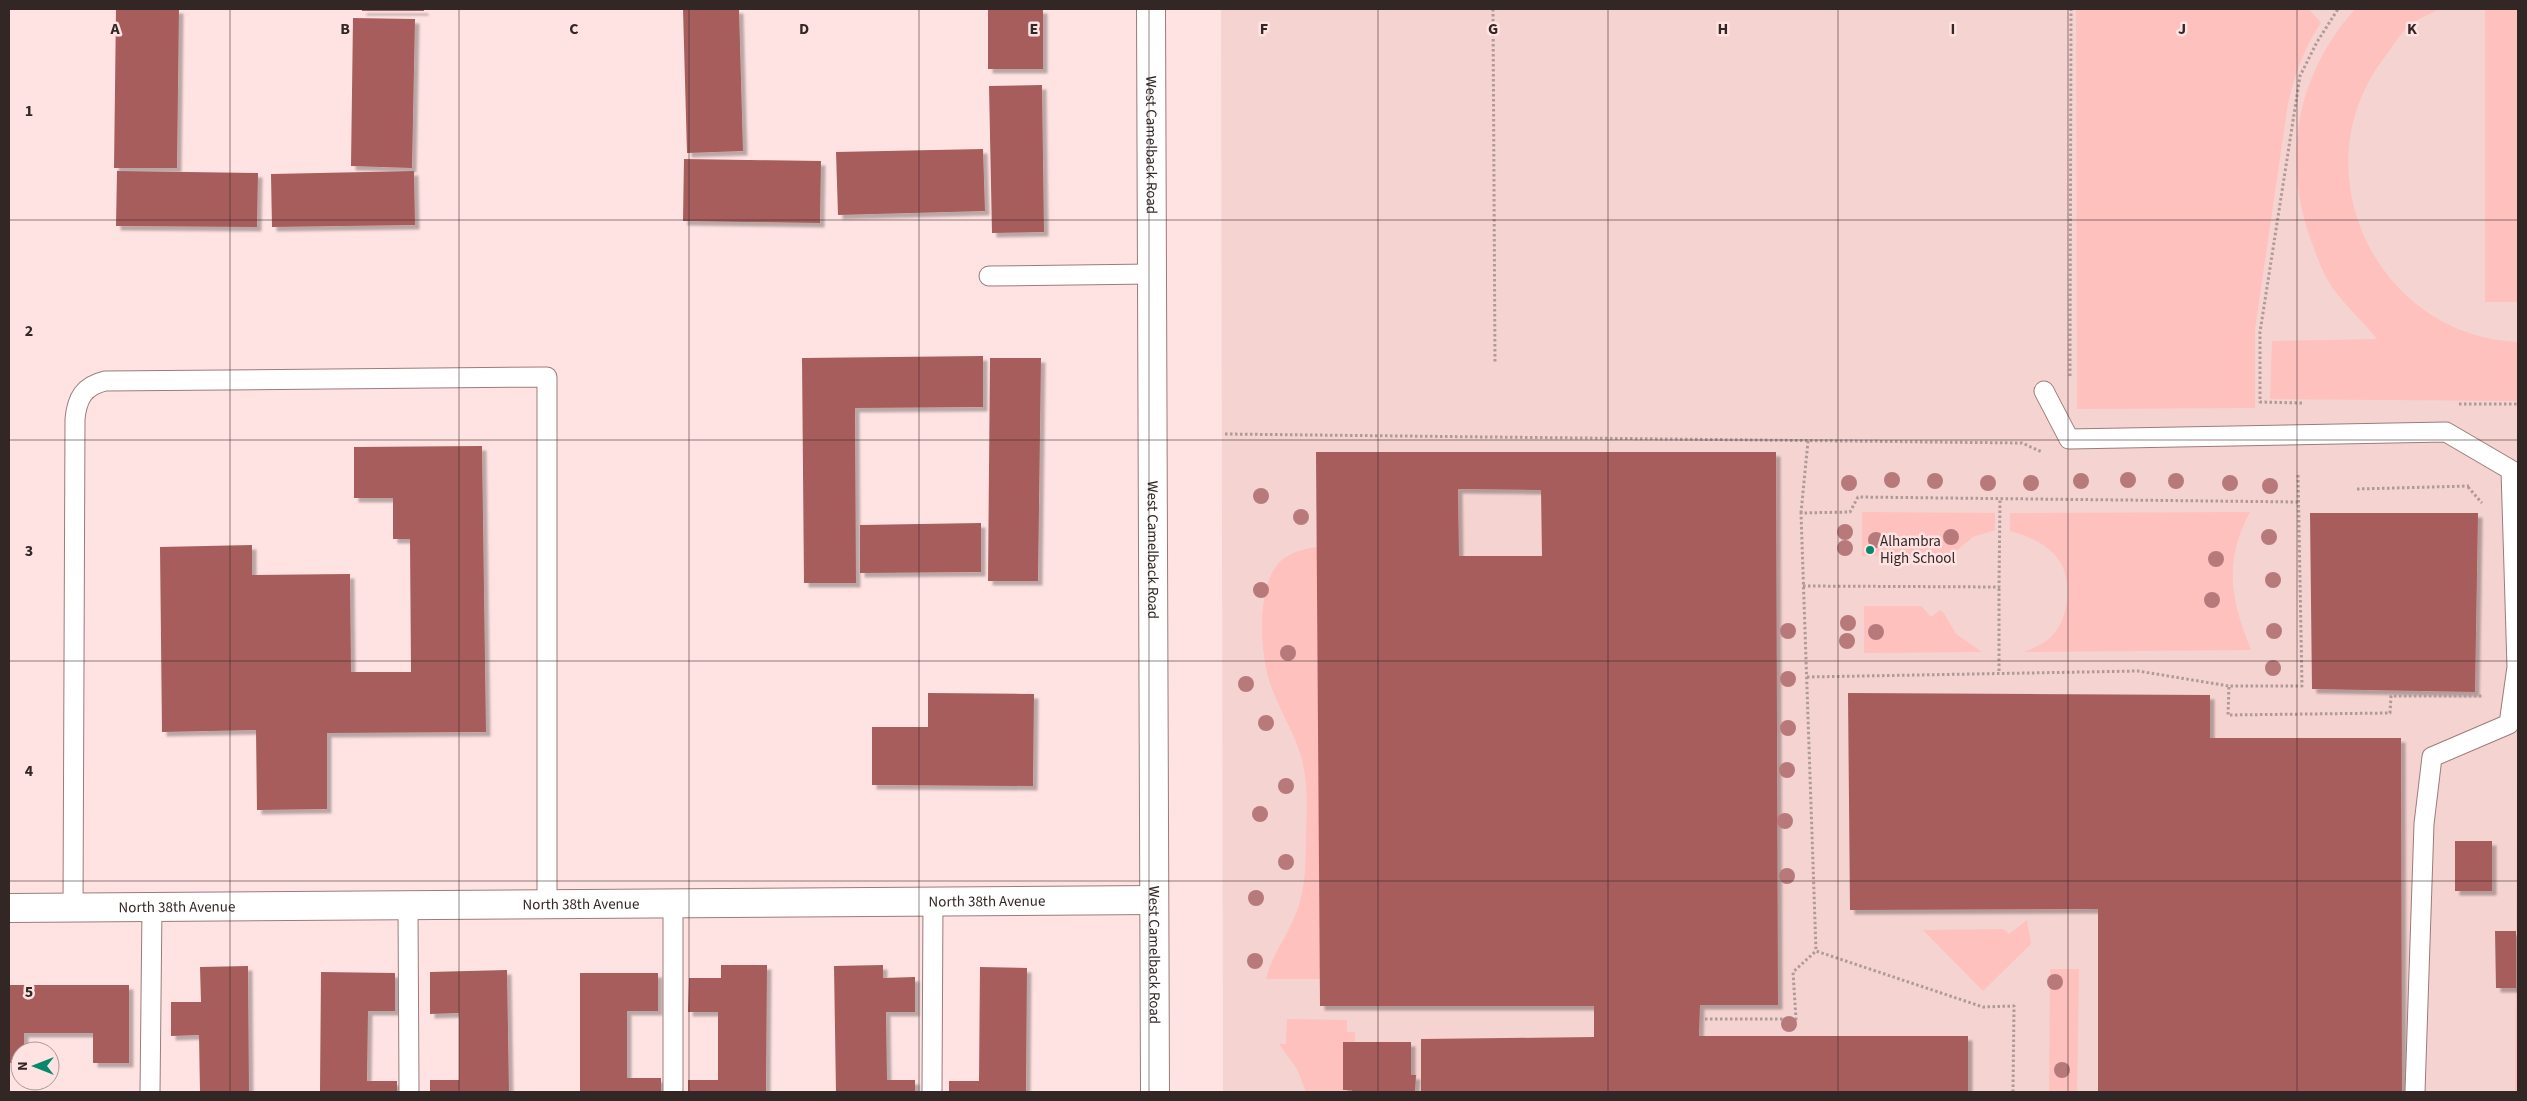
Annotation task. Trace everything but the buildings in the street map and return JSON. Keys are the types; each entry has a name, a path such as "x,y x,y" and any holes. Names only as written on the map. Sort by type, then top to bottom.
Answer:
{"street":[{"name":"West Camelback Road","path":"1151,9 1155,1092"},
{"name":"North 38th Avenue","path":"9,908 1154,900"}],"lane":[{"path":"989,276 1151,274"},
{"path":"73,908 75,419 76,404 83,392 93,384 105,382 547,377 547,905"},
{"path":"2044,392 2069,439 2446,432 2511,470 2517,667 2509,724 2432,757 2424,824 2415,1092"},
{"path":"932,1092 933,902"},
{"path":"673,904 673,1092"},
{"path":"408,906 409,1092"},
{"path":"150,1092 152,908"}],"path":[{"path":"1493,9 1495,364"},
{"path":"2070,378 2071,9"},
{"path":"2310,403 2260,402 2260,332 2300,76 2317,42 2338,9"},
{"path":"2449,404 2518,404"},
{"path":"1225,434 2022,443 2046,454 2070,456 2069,439"},
{"path":"1700,1019 1796,1019 1793,972 1816,951 1803,586 1802,513 1808,441"},
{"path":"2468,487 2491,458"},
{"path":"1806,677 1998,672 2138,671 2230,686 2302,686 2298,475"},
{"path":"2357,489 2468,487"},
{"path":"2468,487 2486,508"},
{"path":"1802,513 1850,512 1858,497 2299,502"},
{"path":"1998,672 2000,498"},
{"path":"1803,586 1999,587"},
{"path":"2230,686 2228,715 2390,713 2391,696 2486,696"},
{"path":"1816,951 1984,1007 2014,1006 2013,1092"}],"shaded area":[{"name":"Alhambra High School","path":"1221,9 2518,9 2518,1092 1223,1092"},
{"path":"2076,9 2309,9 2321,23 2301,62 2288,103 2255,329 2255,408 2077,409"},
{"path":"2355,9 2440,9 2417,20 2403,32 2384,58 2359,102 2349,149 2351,196 2366,240 2391,279 2425,311 2468,333 2518,342 2518,401 2270,399 2272,341 2377,339 2337,294 2325,275 2309,235 2301,205 2297,175 2297,145 2300,116 2308,87 2320,60 2336,34"},
{"path":"2485,9 2518,9 2518,302 2485,302"},
{"path":"1862,512 1995,513 1995,530 1973,537 1950,556 1862,556"},
{"path":"2250,512 2241,530 2236,548 2233,581 2239,614 2251,650 2024,652 2045,642 2058,629 2066,607 2068,596 2067,584 2065,573 2054,554 2033,540 2010,531 2010,513"},
{"path":"1317,547 1320,979 1266,979 1272,961 1300,902 1305,872 1307,804 1305,775 1301,756 1272,690 1266,668 1262,637 1263,605 1266,589 1277,565 1285,557 1295,552"},
{"path":"1864,606 1921,606 1931,617 1940,610 1956,634 1982,652 1864,653"},
{"path":"2518,781 2518,1092 2515,1092 2517,784"},
{"path":"2027,920 2031,944 1983,991 1923,930 2003,929 2009,934"},
{"path":"2050,969 2079,969 2077,1092 2049,1092"},
{"path":"1287,1019 1347,1020 1347,1032 1355,1032 1355,1042 1343,1042 1343,1089 1352,1090 1352,1092 1306,1092 1297,1069 1279,1044 1286,1044"}],"place":[{"name":"Alhambra High School","path":"1870,550"}]}
